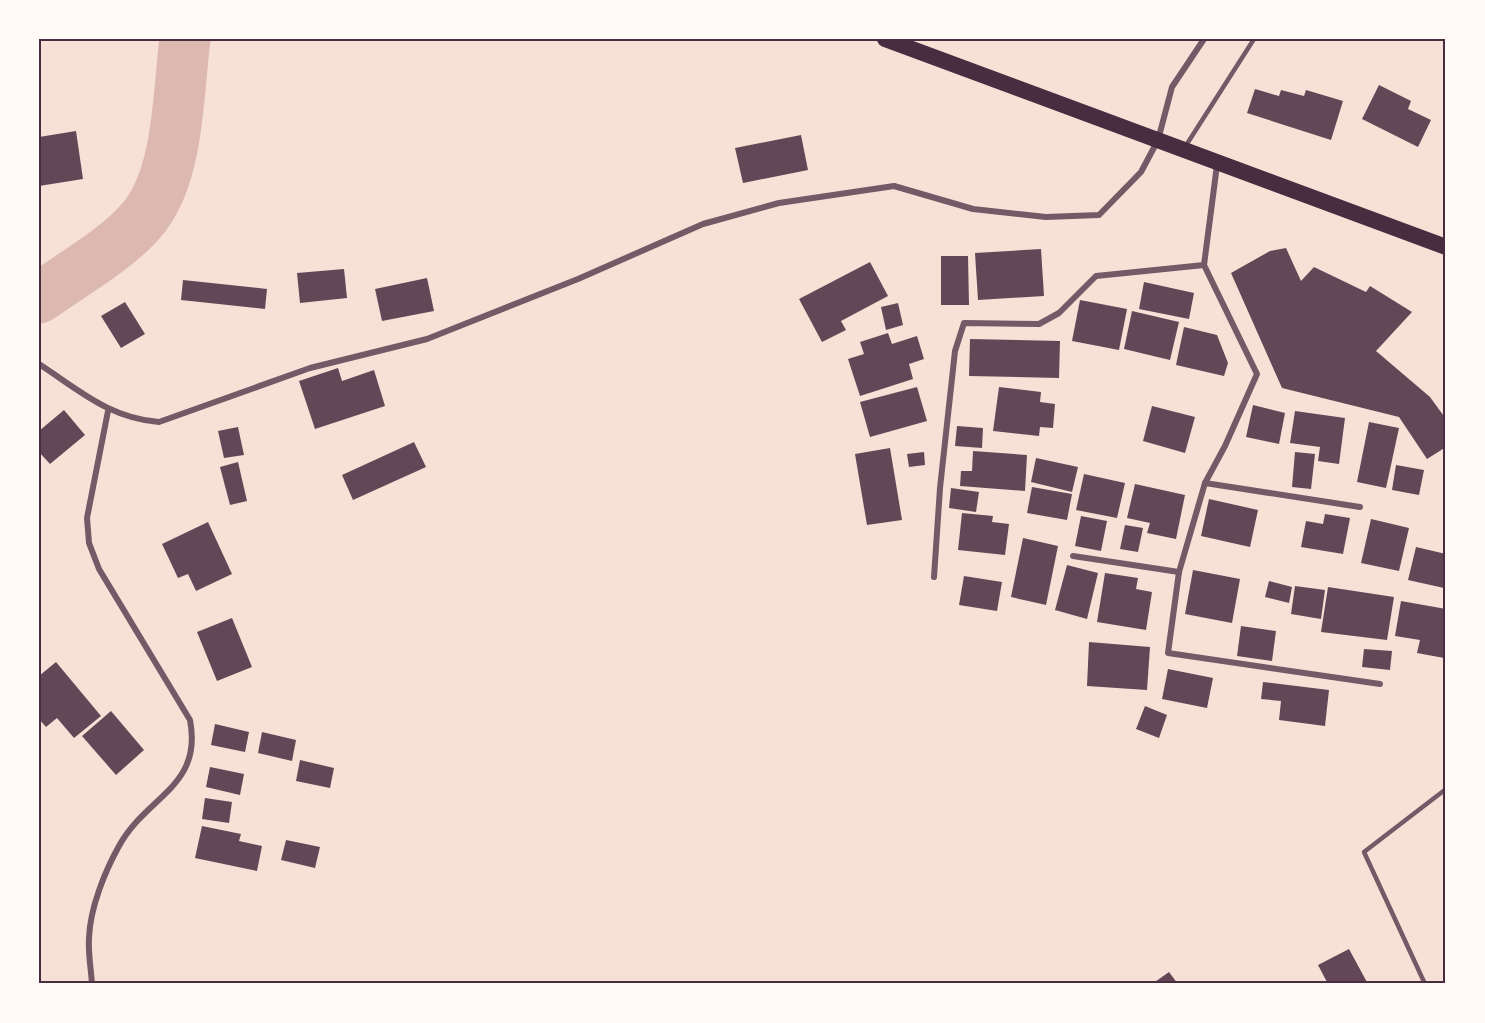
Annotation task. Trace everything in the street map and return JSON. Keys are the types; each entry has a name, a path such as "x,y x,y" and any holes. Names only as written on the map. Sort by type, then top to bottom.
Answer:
{"highway":[{"path":"885,39 1446,247"}],"street":[{"path":"39,364 108,411 135,420 159,422 310,368 427,339 578,279 703,224 779,203 894,186 973,209 1046,218 1099,215 1141,172 1158,140 1172,87 1204,39"},
{"path":"1218,162 1204,265 1257,374 1225,446 1205,483 1179,572 1168,653 1380,684"},
{"path":"934,577 940,488 954,362 964,323 1039,324 1059,313 1096,276 1204,265"},
{"path":"92,984 89,937 99,895 118,846 127,833 184,773 192,755 193,736 190,720 99,569 89,543 87,518 108,411"},
{"path":"1205,483 1360,507"},
{"path":"1073,556 1179,572"}],"lane":[{"path":"1183,149 1254,39"},
{"path":"1425,984 1364,852 1446,789"}],"building":[{"path":"1379,85 1411,101 1408,109 1431,120 1418,147 1362,119"},
{"path":"1255,89 1279,96 1281,90 1304,96 1306,90 1343,101 1331,140 1247,113"},
{"path":"76,131 83,179 39,186 39,137"},
{"path":"801,135 808,170 743,183 735,148"},
{"path":"1286,248 1301,281 1314,267 1366,292 1370,286 1412,312 1376,351 1430,397 1446,419 1446,447 1427,459 1399,417 1282,388 1231,273 1270,251"},
{"path":"1041,249 1044,296 978,300 975,253"},
{"path":"941,256 968,256 969,305 941,305"},
{"path":"870,262 888,296 841,321 846,330 822,342 799,299"},
{"path":"344,269 347,298 300,303 297,273"},
{"path":"427,278 434,311 382,321 375,289"},
{"path":"183,280 267,289 265,309 181,300"},
{"path":"1144,282 1194,293 1189,319 1139,309"},
{"path":"1080,300 1127,309 1119,350 1072,341"},
{"path":"125,302 145,334 121,348 101,316"},
{"path":"898,303 903,325 886,330 881,307"},
{"path":"1132,311 1179,322 1170,360 1124,349"},
{"path":"1184,327 1217,335 1228,363 1224,376 1176,365"},
{"path":"888,333 892,344 917,336 924,359 909,364 913,379 860,396 848,359 864,354 860,342"},
{"path":"970,339 1060,341 1059,378 969,376"},
{"path":"338,368 342,381 374,370 385,406 315,429 299,381"},
{"path":"917,387 927,421 870,437 860,402"},
{"path":"999,387 1041,392 1040,402 1055,404 1053,428 1040,427 1039,436 993,431"},
{"path":"1253,405 1285,413 1279,444 1246,437"},
{"path":"1152,406 1195,417 1185,453 1143,441"},
{"path":"64,410 85,435 50,464 39,452 39,431"},
{"path":"1295,411 1345,418 1339,464 1318,461 1320,447 1290,443"},
{"path":"1369,422 1399,428 1386,488 1357,482"},
{"path":"957,426 983,428 982,448 955,446"},
{"path":"238,427 244,455 224,458 218,431"},
{"path":"414,442 426,467 353,500 342,475"},
{"path":"890,448 902,520 867,525 855,454"},
{"path":"973,451 1027,455 1025,491 960,486 961,471 972,471"},
{"path":"924,452 925,465 909,467 907,454"},
{"path":"1295,452 1315,454 1311,489 1292,487"},
{"path":"1036,458 1078,467 1072,492 1031,482"},
{"path":"238,462 247,501 230,505 220,467"},
{"path":"1396,465 1424,470 1419,495 1392,490"},
{"path":"1084,474 1125,483 1117,518 1076,510"},
{"path":"1135,484 1185,495 1176,539 1147,533 1150,523 1127,518"},
{"path":"1032,487 1072,494 1067,520 1027,513"},
{"path":"951,488 979,492 976,512 949,508"},
{"path":"1209,499 1258,510 1250,547 1201,536"},
{"path":"962,513 993,516 992,522 1009,524 1005,555 958,550"},
{"path":"1325,514 1350,518 1343,554 1301,547 1306,521 1323,524"},
{"path":"1081,516 1107,521 1101,551 1075,546"},
{"path":"1371,519 1409,528 1399,571 1361,563"},
{"path":"208,522 232,574 196,591 188,574 178,578 162,544"},
{"path":"1125,525 1143,528 1138,552 1120,549"},
{"path":"1023,538 1058,546 1046,605 1011,597"},
{"path":"1416,547 1446,554 1444,588 1408,580"},
{"path":"1067,565 1098,573 1087,619 1055,610"},
{"path":"1193,570 1240,579 1232,623 1185,614"},
{"path":"1105,573 1138,578 1136,589 1152,592 1146,630 1097,622"},
{"path":"964,576 1002,582 997,611 959,605"},
{"path":"1269,581 1292,587 1289,603 1265,597"},
{"path":"1295,586 1325,590 1321,619 1291,614"},
{"path":"1328,587 1394,597 1387,640 1321,632"},
{"path":"1401,601 1446,609 1444,658 1417,653 1420,640 1395,636"},
{"path":"232,618 252,667 217,681 197,632"},
{"path":"1241,626 1276,631 1272,661 1237,656"},
{"path":"1089,642 1150,647 1147,690 1087,686"},
{"path":"1364,649 1392,651 1390,670 1362,667"},
{"path":"56,662 101,716 74,738 57,718 46,727 39,719 39,676"},
{"path":"1168,669 1213,678 1207,708 1162,699"},
{"path":"1263,682 1329,690 1325,726 1279,720 1281,701 1261,699"},
{"path":"1145,706 1167,715 1159,738 1136,729"},
{"path":"111,711 144,750 116,775 82,736"},
{"path":"215,724 249,732 245,752 211,745"},
{"path":"262,732 296,740 292,761 258,753"},
{"path":"300,760 334,768 330,788 296,781"},
{"path":"210,767 244,774 240,795 206,787"},
{"path":"205,798 232,802 229,823 202,819"},
{"path":"202,826 241,834 239,841 262,846 257,871 195,858"},
{"path":"286,840 320,847 315,868 281,860"},
{"path":"1349,949 1368,984 1328,984 1318,965"},
{"path":"1169,972 1178,984 1152,984"}],"waterway":[{"path":"39,298 123,239 145,216 156,198 165,178 171,155 185,39"}]}
